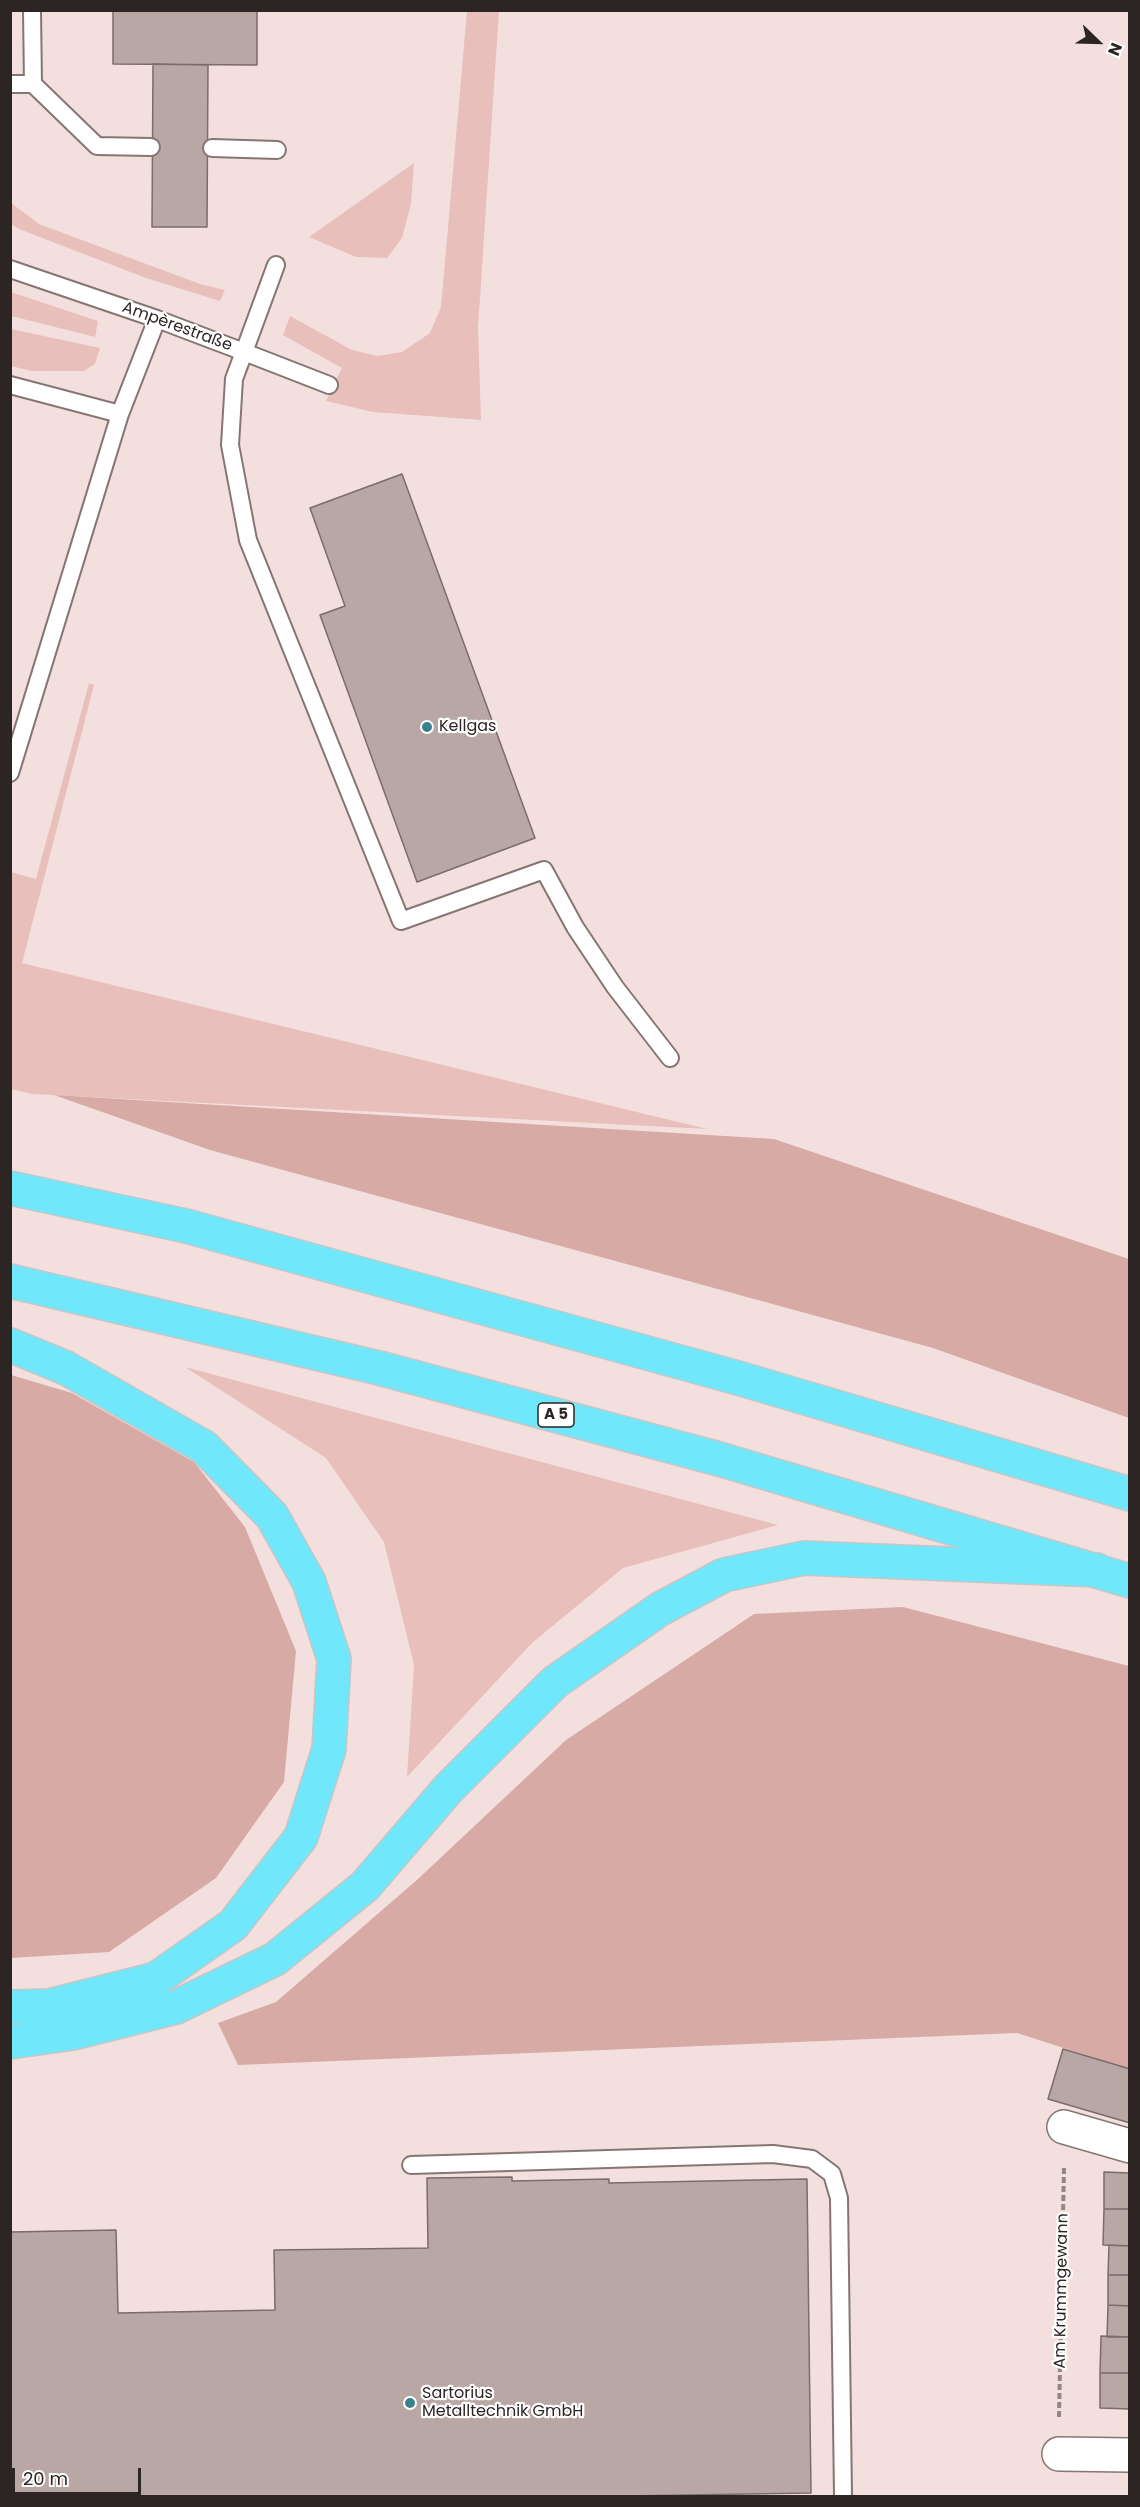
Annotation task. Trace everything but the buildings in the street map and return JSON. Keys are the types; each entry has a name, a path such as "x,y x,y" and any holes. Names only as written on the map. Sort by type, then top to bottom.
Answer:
{"highway":[{"path":"10,1188 210,1233 738,1378 1130,1494"},
{"name":"A 5","path":"10,1281 378,1368 719,1458 1130,1581"},
{"path":"10,1345 66,1368 204,1447 272,1516 309,1582 334,1659 329,1749 301,1836 233,1925 156,1979 49,2006 10,2007"},
{"path":"10,2042 73,2033 176,2007 275,1959 365,1886 448,1789 555,1682 660,1609 724,1575 804,1558 1097,1570"}],"street":[{"path":"1064,2127 1130,2146"},
{"path":"1059,2454 1130,2455"}],"lane":[{"path":"32,10 33,84"},
{"path":"10,84 33,84 97,146 151,147"},
{"path":"212,148 277,150"},
{"name":"Ampèrestraße","path":"14,268 244,352 276,265"},
{"path":"10,773 120,414 157,319"},
{"path":"329,385 244,352 234,379 230,446 248,540 401,921 544,870 575,927 615,987 670,1058"},
{"path":"10,385 120,414"},
{"path":"411,2165 773,2154 812,2160 832,2174 839,2198 843,2496"}],"path":[{"name":"Am Krummgewann","path":"1059,2454 1064,2127"}],"shaded area":[{"path":"467,11 499,11 478,328 481,420 373,412 326,401 342,368 283,335 290,316 352,350 378,356 402,352 430,333 441,307"},
{"path":"414,163 411,204 402,238 387,258 356,257 309,237"},
{"path":"11,203 39,224 200,284 225,290 220,301 146,278 19,229 11,224"},
{"path":"11,292 98,321 95,337 11,316"},
{"path":"11,329 100,348 95,364 84,371 31,371 11,366"},
{"path":"89,683 94,685 22,963 707,1129 32,1094 11,1089 11,872 36,879"},
{"path":"54,1095 774,1139 1129,1259 1129,1418 933,1348 210,1150"},
{"path":"185,1367 778,1525 623,1568 532,1643 407,1777 414,1665 384,1542 326,1458"},
{"path":"11,1375 72,1393 194,1462 245,1527 296,1651 284,1782 216,1878 109,1952 11,1958"},
{"path":"903,1607 1129,1666 1129,2069 1017,2033 238,2065 218,2023 276,2002 418,1879 566,1740 754,1614"}],"place":[{"name":"Kellgas","path":"427,727"},
{"name":"Sartorius Metalltechnik GmbH","path":"410,2403"}]}
